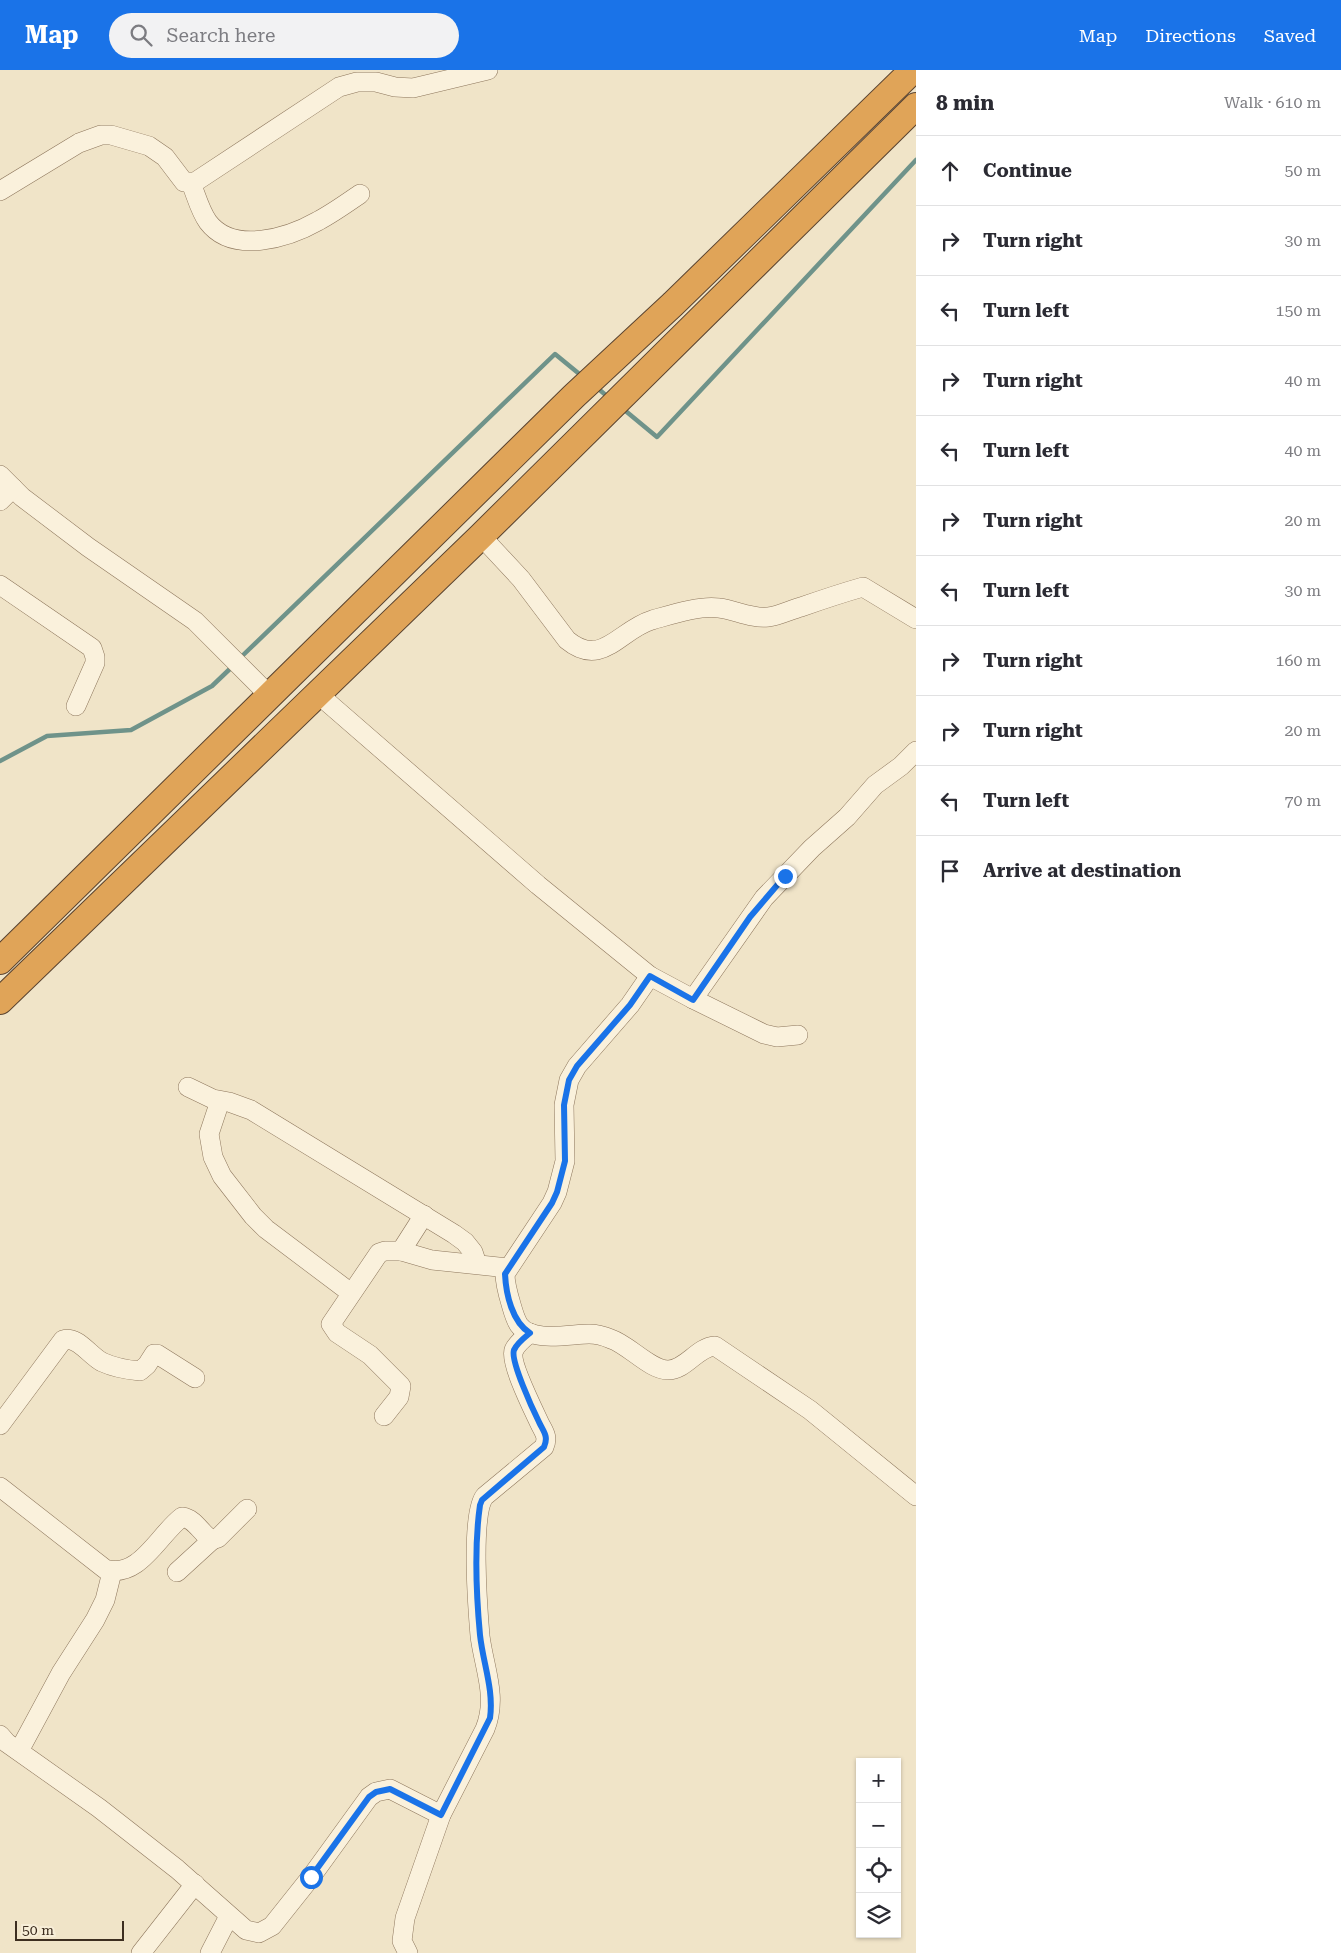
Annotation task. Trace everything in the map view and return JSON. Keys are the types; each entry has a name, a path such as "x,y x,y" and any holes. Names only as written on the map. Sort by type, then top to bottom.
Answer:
{"highway":[{"path":"0,961 574,396 621,354 913,70"},
{"path":"0,1001 481,536 916,106"}],"street":[{"path":"0,191 79,144 101,134 149,146 165,158 184,182 191,183 339,86 357,82 376,82 395,88 412,88 488,70"},
{"path":"191,183 208,221 218,231 245,241 268,240 318,222 360,194"},
{"path":"4,488 195,621 269,695"},
{"path":"481,536 521,578 567,640 575,647 586,650 597,651 649,621 675,614 707,607 767,618 863,587 916,619"},
{"path":"0,585 92,648 95,663 76,706"},
{"path":"318,694 538,885 650,976 693,1000 764,1034 777,1037 798,1035"},
{"path":"693,1000 764,898 812,848 847,817 875,785 901,766 916,752"},
{"path":"650,976 630,1005 577,1066 569,1080 564,1105 565,1161 557,1192 552,1203 505,1274 505,1283 515,1318 520,1327 540,1336 590,1334 604,1336 624,1344 654,1366 670,1370 676,1368 708,1346 715,1346 810,1410 916,1496"},
{"path":"188,1087 262,1116 465,1242 473,1252 478,1264"},
{"path":"220,1101 209,1134 213,1157 222,1176 252,1216 266,1229 350,1294"},
{"path":"401,1251 424,1215"},
{"path":"384,1416 399,1397 401,1386 370,1355 337,1333 331,1324 379,1253 401,1251 432,1260 508,1268"},
{"path":"408,1953 402,1941 402,1931 441,1815 490,1718 492,1705 480,1636 478,1602 476,1545 480,1505 482,1500 544,1447 547,1442 546,1434 516,1370 512,1356 518,1343 530,1333"},
{"path":"0,1425 62,1340 75,1341 95,1358 108,1364 140,1371 147,1365 154,1354 157,1354 195,1378"},
{"path":"0,1487 105,1569 112,1572 136,1564 182,1517 192,1521 212,1540"},
{"path":"177,1572 212,1540 218,1538 247,1509"},
{"path":"19,1751 61,1673 96,1620 105,1600 112,1572"},
{"path":"0,1735 7,1743 99,1808 195,1884 228,1916 246,1930 253,1932 259,1933 272,1926 311,1877 369,1797 376,1792 390,1789 441,1815"},
{"path":"142,1953 195,1884"},
{"path":"210,1953 228,1916"}],"waterway":[{"path":"622,408 657,437 916,160"},
{"path":"239,659 555,354 583,377"},
{"path":"595,386 608,397"},
{"path":"0,761 47,736 131,730 212,686 234,665"}],"route":[{"path":"311,1877 369,1797 376,1792 390,1789 441,1815 490,1718 492,1705 491,1691 480,1636 478,1602 476,1545 480,1505 482,1500 544,1447 547,1442 546,1434 513,1362 512,1356 518,1343 530,1333 520,1327 515,1318 505,1283 505,1274 552,1203 557,1192 565,1161 564,1105 569,1080 577,1066 640,993 650,976 693,1000 764,898 785,876"}]}
